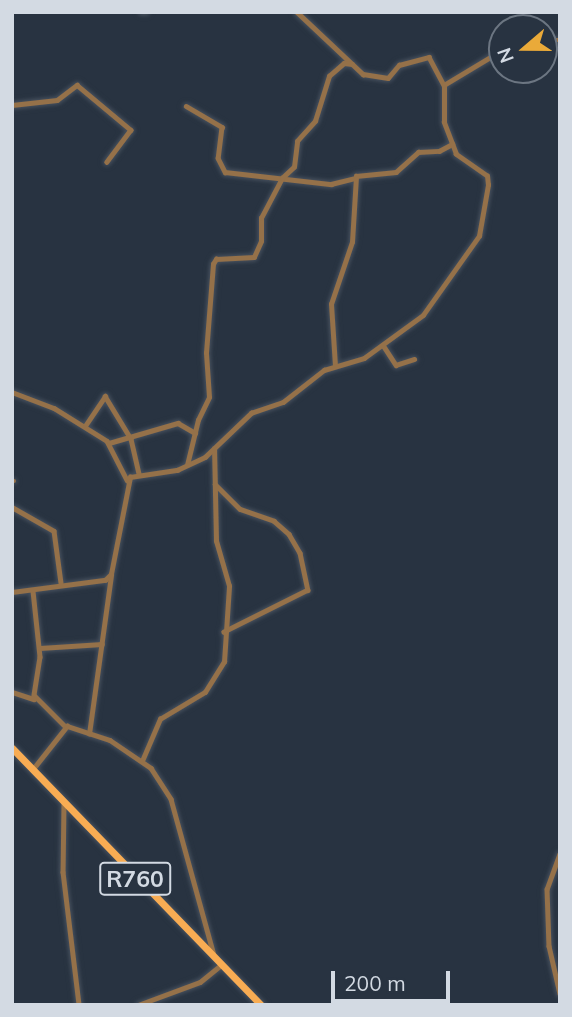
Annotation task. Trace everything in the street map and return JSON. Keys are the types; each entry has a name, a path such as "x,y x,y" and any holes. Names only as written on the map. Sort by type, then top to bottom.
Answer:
{"main road":[{"name":"R760","path":"12,748 213,959 261,1005"}],"street":[{"path":"141,12 147,12"},
{"path":"127,481 139,473 187,466 214,448 251,413 283,402 335,366 364,358 383,345 423,315 479,236 488,180 458,159 444,122 444,85 429,57 398,65 386,78 363,74 296,12"},
{"path":"344,54 344,63"},
{"path":"444,85 488,58"},
{"path":"187,466 195,433 209,397 206,353 213,264 218,259 254,257 261,241 261,218 282,178 294,167 298,137 315,121 329,76 344,63 352,64"},
{"path":"12,105 53,101 76,85 131,130 107,162"},
{"path":"186,106 222,127 218,158 222,170 331,184 396,172 418,152 439,151 453,144"},
{"path":"335,366 331,304 352,242 355,178"},
{"path":"383,345 396,365 414,359"},
{"path":"12,392 47,404 109,443 127,481 89,734"},
{"path":"85,426 104,396 128,434 139,473"},
{"path":"109,443 128,434 178,423 195,433"},
{"path":"142,761 160,719 202,694 221,668 229,586 216,541 214,448"},
{"path":"214,483 240,509 274,521 289,534 300,553 308,590 224,632"},
{"path":"12,506 54,530 61,583"},
{"path":"12,592 33,591 61,583 100,582 111,574"},
{"path":"33,591 40,648 33,685 35,700"},
{"path":"40,648 102,644"},
{"path":"12,692 35,700 65,726 110,740 142,761 169,793 188,850 191,880 213,940 213,959"},
{"path":"33,769 65,726"},
{"path":"65,803 64,880 79,1005"},
{"path":"560,854 547,889 549,946 560,994"},
{"path":"138,1005 200,982 220,966"}]}
